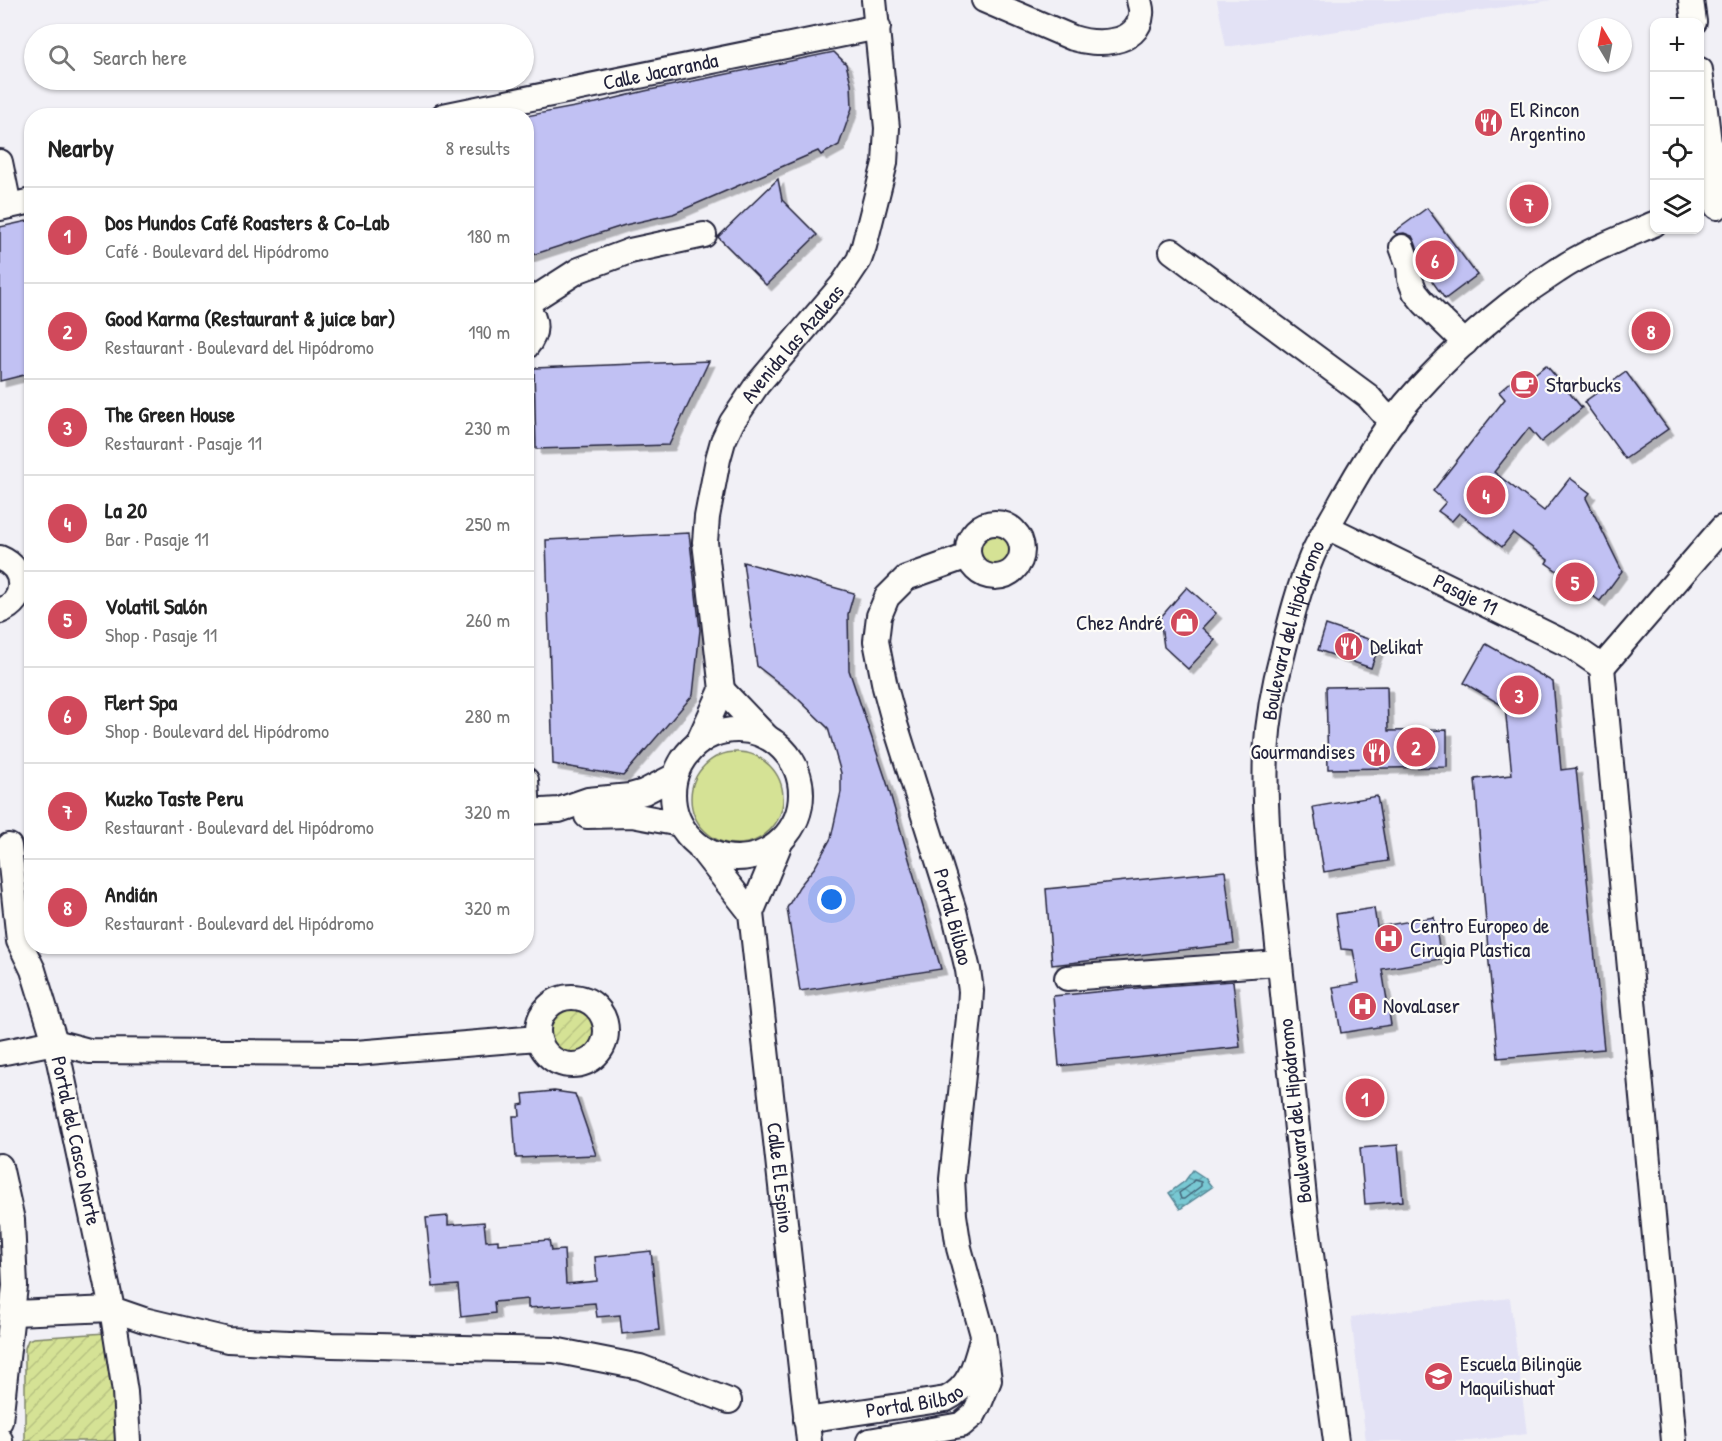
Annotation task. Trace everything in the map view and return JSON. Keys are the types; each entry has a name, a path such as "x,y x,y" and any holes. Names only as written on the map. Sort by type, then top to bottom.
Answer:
{"street":[{"name":"Avenida las Azaleas","path":"722,690 705,542 707,517 718,459 732,422 757,386 843,284 859,260 864,246 885,163 886,128 874,0"},
{"path":"984,0 1073,38 1098,43 1118,40 1136,30 1142,13 1139,0"},
{"path":"1691,0 1693,18"},
{"name":"Calle Jacaranda","path":"482,108 878,27"},
{"path":"1700,72 1713,208"},
{"path":"0,162 13,205"},
{"name":"Boulevard del Hipódromo","path":"1336,1441 1306,1216 1265,801 1268,730 1288,627 1312,556 1327,527 1371,452 1415,393 1465,343 1501,312 1557,271 1604,246 1650,226"},
{"path":"534,301 579,270 630,251 704,235"},
{"path":"1402,247 1415,292 1465,343"},
{"path":"1173,251 1368,396 1394,420"},
{"path":"534,318 534,335"},
{"name":"Pasaje 11","path":"1327,527 1573,646 1602,667"},
{"path":"1674,1441 1602,667 1722,528"},
{"name":"Portal Bilbao","path":"869,1441 961,1425 974,1414 989,1380 983,1335 959,1248 952,1179 970,1008 971,991 968,970 954,911 893,715 876,641 879,616 888,597 906,578 968,556"},
{"path":"0,558 10,562 16,569 24,592"},
{"path":"0,611 24,595"},
{"path":"698,743 722,690 767,737 783,748 798,772 802,791 800,810 792,828 780,843 764,853 745,858 726,858 692,841 676,815 672,796 675,776 684,758 698,743 716,733 747,730 767,737"},
{"path":"559,810 588,800 630,796 644,792 675,776"},
{"path":"534,812 559,810 588,816 617,814 647,816 680,824"},
{"name":"Calle El Espino","path":"780,843 751,913 808,1431"},
{"name":"Portal del Casco Norte","path":"14,846 10,942 33,970 55,1042 112,1309 125,1392 128,1441"},
{"path":"700,847 751,913"},
{"path":"1067,978 1280,963"},
{"path":"0,1053 55,1042 89,1051 356,1053 538,1038"},
{"path":"0,1166 15,1286 0,1421"},
{"path":"13,1313 112,1309 144,1320 228,1340 332,1345 554,1350 640,1367 729,1401"},
{"name":"Portal Bilbao","path":"808,1431 903,1405 946,1399 955,1395 962,1389 974,1370 983,1335"},
{"path":"903,1405 908,1434"}],"shaded area":[{"path":"1217,0 1552,0 1226,47"},
{"name":"Escuela Bilingüe Maquilishuat","path":"1510,1298 1527,1434 1470,1441 1366,1441 1351,1317"}],"green space":[{"path":"995,532 1007,537 1012,549 1007,561 995,566 983,561 978,549 983,537"},
{"path":"737,752 755,756 769,766 779,780 783,798 779,816 769,830 755,840 737,844 719,840 705,830 695,816 691,798 695,780 705,766 719,756"},
{"path":"569,1006 579,1006 592,1013 599,1026 599,1036 592,1049 579,1056 569,1056 560,1052 553,1045 549,1036 549,1026 553,1017 560,1010"},
{"path":"105,1333 120,1441 25,1441 25,1348 28,1340"}],"water":[{"path":"1193,1170 1205,1178 1212,1187 1180,1209 1169,1193 1185,1181"}],"building":[{"path":"834,52 846,64 851,83 852,108 839,145 821,155 818,151 673,214 625,225 534,254 534,115"},
{"path":"778,179 782,200 817,235 766,285 718,237"},
{"path":"1427,208 1477,275 1445,299 1424,270 1412,236 1394,232"},
{"path":"24,222 24,375 0,381 0,227"},
{"path":"709,361 669,445 536,449 534,368"},
{"path":"1546,365 1582,408 1541,442 1529,428 1494,472 1544,511 1570,478 1590,493 1586,498 1622,571 1600,601 1546,563 1548,560 1513,533 1502,547 1459,513 1452,521 1438,511 1446,502 1433,491 1505,399 1499,392 1522,372 1528,379"},
{"path":"1626,372 1668,429 1625,459 1584,402"},
{"path":"689,533 700,630 693,695 623,776 553,764 546,540"},
{"path":"743,562 854,593 848,614 849,670 887,783 941,969 800,991 787,908 799,887 815,867 831,838 841,792 841,773 828,728 793,694 757,666"},
{"name":"Chez André","path":"1187,587 1216,613 1202,628 1215,640 1188,669 1164,647 1160,618"},
{"name":"Delikat","path":"1326,625 1380,643 1371,668 1318,650"},
{"path":"1486,644 1553,682 1561,770 1576,768 1604,1049 1498,1058 1475,779 1512,775 1505,707 1464,683"},
{"path":"1387,686 1388,731 1447,730 1447,767 1328,769 1326,687"},
{"path":"1377,796 1388,861 1324,872 1313,807"},
{"path":"1225,871 1234,944 1052,965 1046,889"},
{"name":"Centro Europeo de Cirugia Plastica","path":"1374,908 1377,927 1434,917 1441,959 1382,969 1391,1025 1341,1033 1333,987 1359,983 1353,950 1341,949 1336,914"},
{"path":"1233,981 1240,1047 1059,1066 1053,996"},
{"path":"554,1091 575,1094 596,1155 516,1158 513,1116 520,1116 519,1105 524,1104 523,1094"},
{"path":"1398,1145 1403,1201 1365,1204 1360,1148"},
{"path":"448,1216 448,1225 484,1222 486,1241 498,1240 498,1244 549,1240 551,1251 564,1250 566,1284 597,1281 595,1257 651,1251 659,1330 622,1334 620,1315 597,1317 595,1303 528,1308 528,1299 494,1302 495,1313 461,1317 458,1285 433,1287 426,1218"}],"place":[{"name":"El Rincon Argentino","path":"1489,122"},
{"name":"Kuzko Taste Peru","path":"1529,204"},
{"name":"Flert Spa","path":"1435,260"},
{"name":"Andián","path":"1651,331"},
{"name":"Starbucks","path":"1525,385"},
{"name":"La 20","path":"1486,495"},
{"name":"Volatil Salón","path":"1575,582"},
{"name":"Chez André","path":"1184,623"},
{"name":"Delikat","path":"1349,647"},
{"name":"The Green House","path":"1519,695"},
{"name":"Good Karma (Restaurant & juice bar)","path":"1416,747"},
{"name":"Gourmandises","path":"1376,752"},
{"name":"Centro Europeo de Cirugia Plastica","path":"1389,938"},
{"name":"NovaLaser","path":"1362,1006"},
{"name":"Dos Mundos Café Roasters & Co-Lab","path":"1365,1098"},
{"name":"Escuela Bilingüe Maquilishuat","path":"1439,1376"}]}
